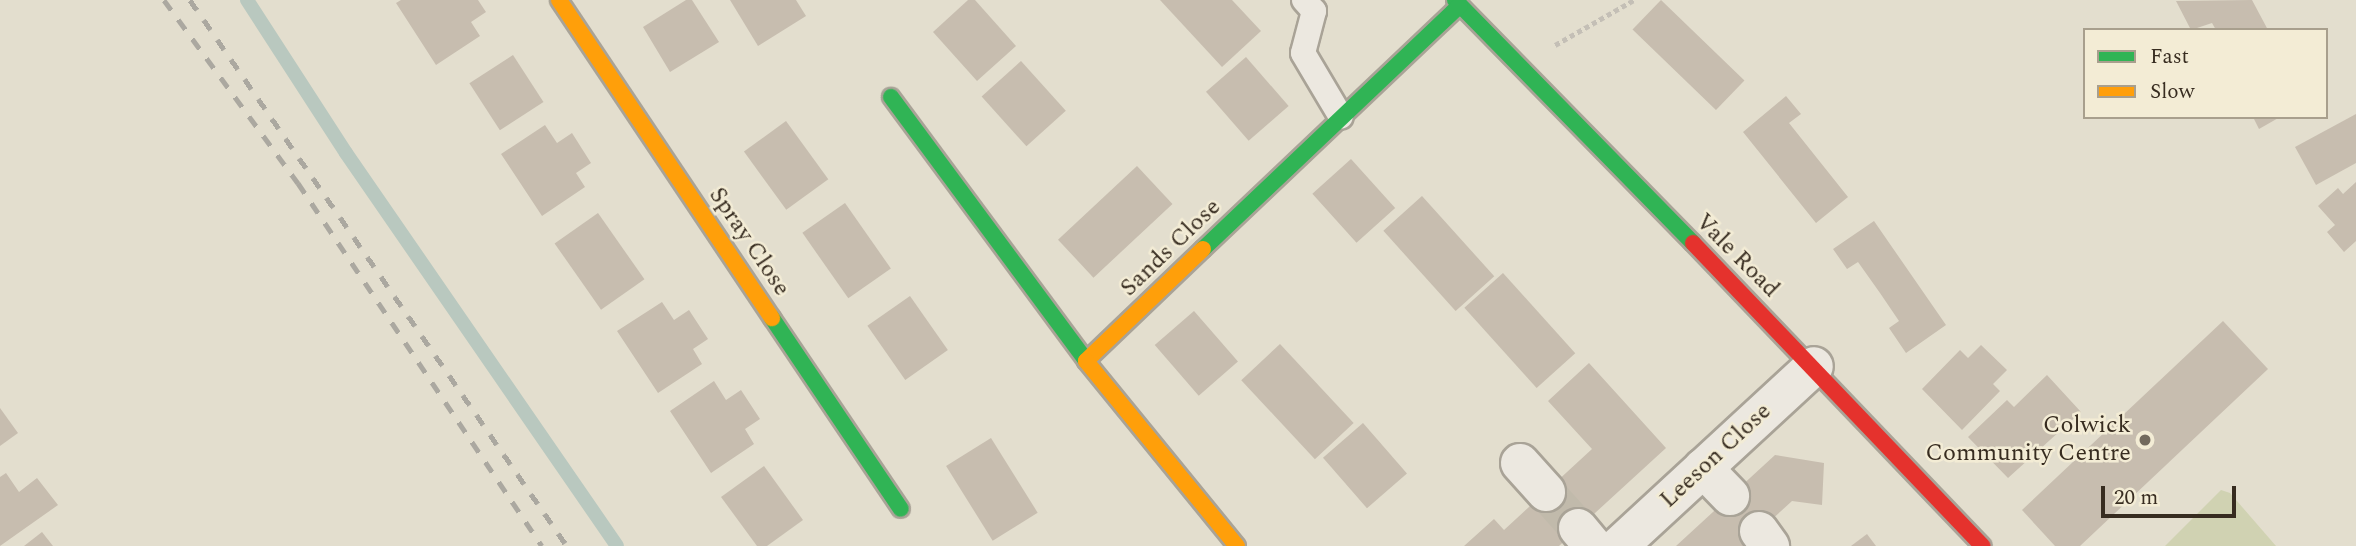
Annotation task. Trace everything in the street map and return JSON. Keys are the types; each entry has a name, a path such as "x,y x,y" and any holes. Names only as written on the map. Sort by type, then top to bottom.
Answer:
{"street":[{"name":"Spray Close","path":"559,0 901,509"},
{"name":"Sands Close","path":"1086,361 1458,2"},
{"name":"Vale Road","path":"1458,2 1814,366 1983,546"},
{"path":"891,97 1086,361 1237,546"},
{"name":"Leeson Close","path":"1619,546 1814,366"},
{"path":"1520,463 1546,492"},
{"path":"1703,468 1730,496"}],"lane":[{"path":"1304,0 1314,11 1303,53 1341,117"}],"path":[{"path":"1518,66 1634,0"}],"green space":[{"path":"2221,490 2230,493 2276,546 2165,546"}],"building":[{"path":"401,0 478,0 486,12 471,22 480,36 436,65 396,3"},
{"path":"686,0 692,0 719,42 670,72 643,27"},
{"path":"730,0 796,0 806,16 758,46"},
{"path":"968,0 975,0 1016,46 977,81 933,32"},
{"path":"1160,0 1232,0 1261,31 1222,67"},
{"path":"1661,0 1744,81 1716,110 1633,29"},
{"path":"2252,0 2267,28 2215,28 2212,23 2190,28 2176,1"},
{"path":"513,55 543,102 500,130 469,83"},
{"path":"1246,57 1289,106 1249,141 1206,92"},
{"path":"1021,61 1066,111 1026,146 982,96"},
{"path":"1786,96 1801,114 1789,123 1848,197 1816,223 1743,132"},
{"path":"2356,114 2356,163 2316,185 2295,147"},
{"path":"2254,119 2276,119 2259,129"},
{"path":"786,121 828,179 786,210 744,152"},
{"path":"545,125 557,143 572,133 591,163 576,173 585,187 542,216 501,154"},
{"path":"1351,159 1395,208 1357,243 1312,194"},
{"path":"1137,166 1172,204 1093,278 1058,240"},
{"path":"2356,182 2356,241 2344,252 2327,232 2335,225 2318,206 2338,188 2343,194"},
{"path":"1422,196 1494,276 1456,311 1383,231"},
{"path":"845,203 891,269 848,298 802,233"},
{"path":"598,213 644,279 601,310 555,243"},
{"path":"1874,221 1946,325 1906,353 1889,328 1899,321 1880,293 1858,262 1847,269 1833,249"},
{"path":"1503,273 1575,353 1537,388 1464,308"},
{"path":"910,296 948,350 905,380 867,326"},
{"path":"662,302 674,320 689,310 708,339 693,349 702,364 658,393 617,331"},
{"path":"1194,311 1238,362 1199,396 1155,345"},
{"name":"Colwick Community Centre","path":"2223,321 2268,369 2080,546 2055,546 2022,510"},
{"path":"1280,344 1354,423 1315,459 1241,380"},
{"path":"1981,345 2007,370 1993,384 2000,391 1962,430 1922,389 1960,350 1968,358"},
{"path":"1589,363 1666,448 1559,546 1464,546 1494,519 1504,530 1592,449 1548,401"},
{"path":"2047,375 2081,412 2008,478 1968,437 2007,400 2014,407"},
{"path":"714,381 726,400 741,390 760,419 745,429 754,444 711,473 670,411"},
{"path":"0,408 18,433 0,446"},
{"path":"1363,423 1407,474 1367,508 1323,458"},
{"path":"991,438 1038,513 993,541 946,466"},
{"path":"1775,455 1824,463 1822,505 1792,501 1743,546 1676,546"},
{"path":"764,466 803,520 767,546 757,546 721,497"},
{"path":"6,473 19,492 37,478 58,505 0,546 0,477"},
{"path":"42,532 53,546 24,546"},
{"path":"1867,534 1876,546 1851,546"}],"waterway":[{"path":"247,0 346,153 617,546"}],"tunnel":[{"path":"1546,492 1578,528"}],"railway":[{"path":"164,0 298,183 542,546"},
{"path":"190,0 567,546"}],"traffic: fast":[{"path":"1455,0 1693,243"},
{"path":"1203,249 1460,5"},
{"path":"891,97 1086,361"},
{"path":"772,318 901,509"}],"traffic: slow":[{"path":"559,0 772,318"},
{"path":"1203,249 1086,361 1237,546"}],"traffic: jam":[{"path":"1693,243 1983,546"}],"place":[{"name":"Colwick Community Centre","path":"2145,440"}]}
